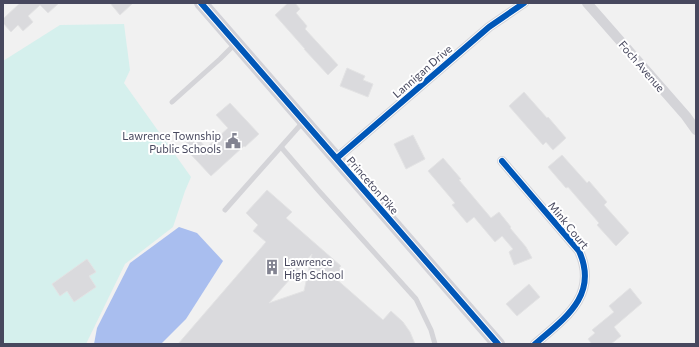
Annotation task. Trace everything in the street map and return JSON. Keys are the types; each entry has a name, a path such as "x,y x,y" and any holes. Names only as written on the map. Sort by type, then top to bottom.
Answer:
{"main road":[{"name":"Princeton Pike","path":"201,3 498,344"}],"street":[{"name":"Lannigan Drive","path":"337,158 489,27 524,3"},
{"name":"Foch Avenue","path":"587,3 686,116 696,130"},
{"name":"Mink Court","path":"502,161 579,251 584,261 586,273 585,286 580,298 566,317 536,344"}],"lane":[{"path":"172,102 236,43"},
{"path":"225,210 304,121"},
{"path":"281,147 416,299 432,330 435,344"}],"shaded area":[{"path":"124,24 130,70 124,83 191,177 173,227 125,264 86,344 3,344 3,61 60,25"}],"water":[{"path":"179,227 197,233 223,261 186,319 161,344 94,344 97,328 130,263"}],"building":[{"path":"20,3 59,3 48,13 40,5 28,16 33,22 23,31 18,25 11,32 3,23 3,19"},
{"path":"110,3 133,3 120,15"},
{"path":"288,3 295,3 300,9 296,13 307,26 305,29 338,65 328,75 275,15"},
{"path":"347,68 365,76 363,80 373,84 368,97 340,86"},
{"path":"524,92 566,138 553,150 546,142 543,145 509,106"},
{"name":"Lawrence Township Public Schools","path":"230,103 259,134 211,176 183,146 195,135 206,148 228,128 216,115"},
{"path":"413,135 425,159 406,169 394,144"},
{"path":"562,155 587,183 589,181 607,202 604,205 629,233 616,246 597,225 599,223 568,187 566,188 548,167"},
{"path":"443,158 461,179 459,180 491,218 499,212 526,247 532,258 514,265 509,252 513,249 502,236 495,242 474,217 467,223 452,205 455,203 428,171"},
{"name":"Lawrence High School","path":"267,190 292,212 286,218 341,266 339,268 342,270 335,278 383,320 391,311 403,322 410,332 415,344 178,344 266,242 253,231 258,225 246,213","holes":["312,254 304,291 269,303"]},
{"path":"87,259 96,272 89,276 96,287 74,302 67,291 60,296 52,284"},
{"path":"529,284 540,297 517,316 506,304"},
{"path":"630,288 642,303 614,327 621,336 611,344 592,344 588,339 595,333 592,330 614,312 609,306"}],"cycle path":[{"path":"201,3 498,344"},
{"path":"337,158 489,27 524,3"},
{"path":"502,161 579,251 584,267 585,280 582,293 576,304 557,325 535,344"}],"place":[{"name":"Lawrence Township Public Schools","path":"233,141"},
{"name":"Lawrence High School","path":"272,267"}]}
